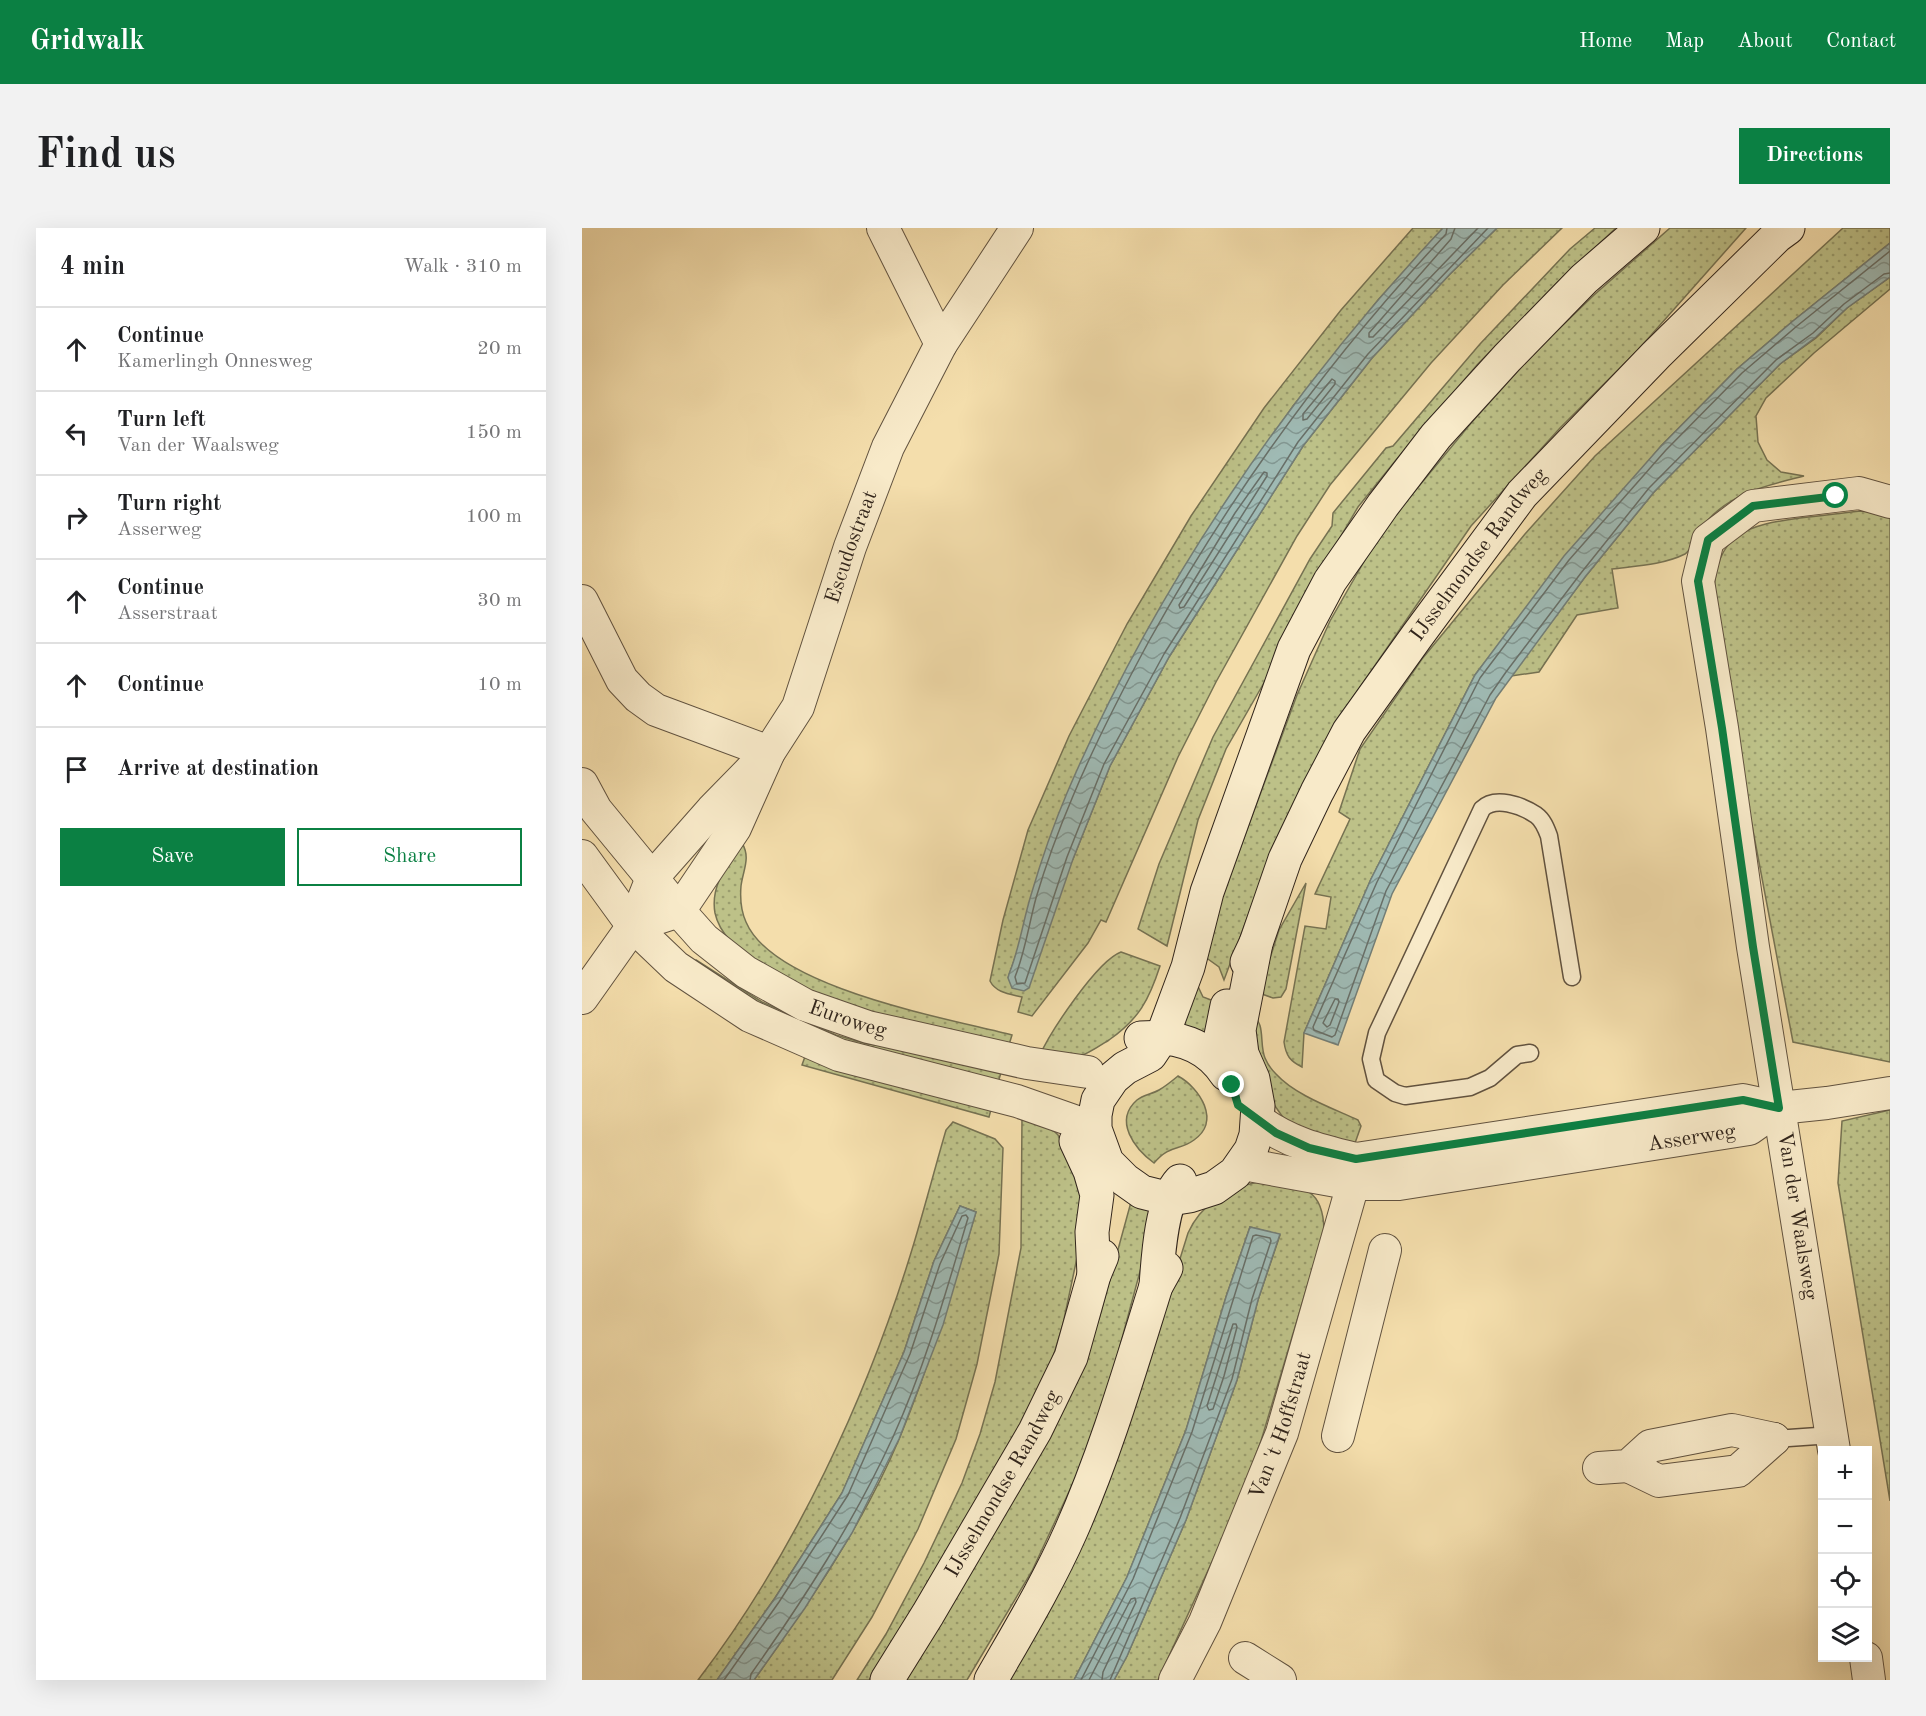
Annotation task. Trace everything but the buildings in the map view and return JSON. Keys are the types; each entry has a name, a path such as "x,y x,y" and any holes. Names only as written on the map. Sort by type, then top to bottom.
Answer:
{"main road":[{"path":"1084,1125 1095,1115 1098,1100 1113,1078 1125,1068 1150,1055 1152,1037 1188,966 1207,892 1294,649 1330,581 1383,505 1436,436 1507,358 1584,279 1643,228"},
{"name":"IJsselmondse Randweg","path":"1248,1112 1258,1106 1253,1079 1229,1057 1239,1029 1256,943 1285,859 1349,732 1515,504 1656,355 1777,236 1788,228"},
{"path":"1229,1057 1206,1052 1186,1041 1152,1037 1129,1041 1114,1049 1088,1072 1080,1091 1084,1125 1107,1162 1110,1182 1142,1192 1180,1197 1214,1188 1243,1164 1256,1135 1248,1112"},
{"path":"991,1680 1031,1610 1071,1532 1111,1432 1156,1286 1174,1252 1180,1197 1176,1186 1182,1180 1217,1163 1230,1148 1237,1125 1248,1112"},
{"name":"IJsselmondse Randweg","path":"887,1680 1035,1431 1071,1357 1094,1275 1110,1239 1110,1182"}],"street":[{"path":"883,228 941,344"},
{"name":"Escudostraat","path":"679,911 735,828 769,752 798,707 850,547 888,447 941,344 1017,228"},
{"name":"Van der Waalsweg","path":"1833,1443 1753,947 1722,728 1698,581 1708,540 1753,506 1859,493 1890,502"},
{"path":"582,601 622,680 638,697 656,710 769,752"},
{"name":"Escudostraat","path":"652,878 712,810 769,752"},
{"name":"Euroweg","path":"582,784 596,810 679,911 704,939 747,972 805,1005 868,1027 1027,1063 1088,1072"},
{"name":"Euroweg","path":"582,856 633,926 676,967 750,1016 839,1055 1017,1101 1084,1125"},
{"path":"582,998 633,926 652,878"},
{"path":"633,926 679,911"},
{"path":"1779,1108 1890,1093"},
{"name":"Asserweg","path":"1355,1171 1399,1184 1749,1130 1779,1108"},
{"path":"1248,1112 1276,1133 1355,1171"},
{"path":"1243,1164 1355,1171"},
{"name":"Van 't Hoffstraat","path":"1175,1680 1205,1622 1282,1433 1355,1171"},
{"path":"1338,1436 1385,1250"},
{"path":"1613,1467 1659,1481 1738,1471 1774,1439"},
{"path":"1245,1658 1280,1680"},
{"path":"1867,1662 1869,1680"}],"lane":[{"path":"1530,1053 1517,1055 1490,1077 1470,1087 1420,1095 1395,1094 1376,1080 1372,1070 1373,1047 1377,1033 1478,817 1487,803 1496,801 1507,803 1536,815 1544,824 1549,836 1572,978"},
{"path":"1774,1439 1833,1443"}],"green space":[{"path":"1413,228 1443,228 1378,300 1293,406 1224,505 1175,583 1128,667 1086,751 1008,978 1073,859 1110,766 1169,657 1303,446 1372,358 1450,274 1497,228 1562,228 1503,285 1431,363 1330,485 1297,536 1216,682 1178,757 1106,922 1101,920 1088,943 1032,1016 1018,1012 1022,997 1000,991 990,981 1003,920 1028,830 1069,736 1127,624 1191,516 1264,408 1341,310"},
{"path":"1595,228 1616,228 1557,283 1477,365 1358,507 1301,604 1265,681 1226,749 1198,820 1167,946 1138,929 1159,864 1213,737 1310,559 1332,526 1333,513 1386,448 1393,446 1480,344 1570,249"},
{"path":"1670,228 1746,228 1637,351 1560,428 1471,526 1334,725 1274,846 1224,980 1219,967 1201,954 1297,695 1330,621 1381,532 1472,422 1535,352 1594,295"},
{"path":"1843,228 1890,228 1890,243 1737,369 1661,446 1475,675 1371,879 1304,1033 1302,1067 1294,1063 1287,1054 1284,1042 1305,926 1326,929 1331,897 1315,894 1350,819 1339,812 1360,749 1422,659 1525,534 1595,456"},
{"path":"1890,277 1890,289 1814,353 1766,398 1756,416 1758,442 1767,460 1781,472 1804,476 1752,491 1718,510 1708,520 1685,554 1658,563 1612,569 1618,608 1577,615 1539,672 1511,676 1585,577 1654,492 1780,364 1816,338 1847,308"},
{"path":"1861,511 1890,514 1890,1062 1793,1042 1751,820 1714,594 1721,557 1728,545 1750,529 1781,521"},
{"path":"742,843 746,859 741,886 742,909 746,922 763,945 790,965 825,982 865,997 1012,1035 1008,1048 890,1018 842,1003 797,985 758,964 729,940 715,913 715,893 721,875"},
{"path":"1306,883 1286,989 1281,997 1273,998 1259,993 1279,930"},
{"path":"1121,952 1160,966 1142,1008 1119,1032 1093,1050 1076,1058 1039,1057 1075,998 1111,958"},
{"path":"696,960 762,1002 836,1035 867,1044 951,1053 1003,1066 997,1086 784,1023 694,961"},
{"path":"1194,978 1203,997 1219,1003 1205,1035 1177,1027"},
{"path":"1252,1015 1261,1028 1265,1058 1284,1082 1303,1095 1358,1120 1361,1126 1354,1146 1287,1123 1270,1099 1262,1072"},
{"path":"807,1051 993,1102 989,1117 802,1065"},
{"path":"1178,1076 1194,1088 1200,1097 1207,1115 1206,1124 1194,1140 1170,1150 1154,1163 1140,1150 1129,1134 1127,1117 1130,1108 1137,1100 1159,1090"},
{"path":"1890,1110 1890,1501 1838,1183 1842,1121"},
{"path":"1022,1116 1051,1128 1058,1135 1072,1164 1086,1215 1063,1324 1053,1357 1021,1423 883,1660 869,1680 857,1680 886,1634 924,1563 962,1483 980,1434 995,1382 1021,1248"},
{"path":"953,1122 995,1139 1003,1148 999,1254 977,1364 956,1439 918,1529 872,1617 832,1680 754,1680 834,1563 869,1501 900,1437 931,1354 976,1212 960,1206 934,1261 904,1352 842,1493 775,1598 717,1680 698,1680 766,1580 797,1526 851,1415 874,1358 914,1243 946,1130"},
{"path":"1258,1182 1295,1187 1313,1195 1319,1203 1324,1230 1261,1441 1232,1518 1158,1680 1114,1680 1127,1656 1186,1520 1237,1380 1258,1300 1280,1235 1250,1227 1226,1297 1186,1430 1127,1577 1074,1680 1005,1680 1147,1365 1188,1233 1200,1214 1217,1199 1236,1188"},
{"path":"1131,1202 1156,1212 1110,1383 1081,1466 1032,1571 967,1680 906,1680 1099,1319"}],"water":[{"path":"1443,228 1497,228 1450,274 1372,358 1303,446 1169,657 1110,766 1073,859 1029,988 1024,991 1012,988 1008,978 1009,974 1052,831 1102,716 1141,641 1184,566 1280,424 1332,356"},
{"path":"1890,243 1890,277 1847,308 1816,337 1780,364 1654,492 1585,577 1496,698 1392,894 1338,1045 1304,1033 1371,879 1475,675 1564,556 1661,446 1737,369"},
{"path":"960,1206 976,1212 943,1325 899,1439 852,1533 805,1608 754,1680 717,1680 775,1598 842,1493 904,1352 934,1261"},
{"path":"1250,1227 1280,1234 1258,1300 1237,1380 1186,1520 1127,1656 1114,1680 1074,1680 1127,1577 1186,1430 1226,1297"}],"route":[{"path":"1232,1085 1238,1105 1276,1133 1309,1148 1356,1159 1743,1100 1779,1108 1698,581 1708,540 1753,506 1836,496"}]}
